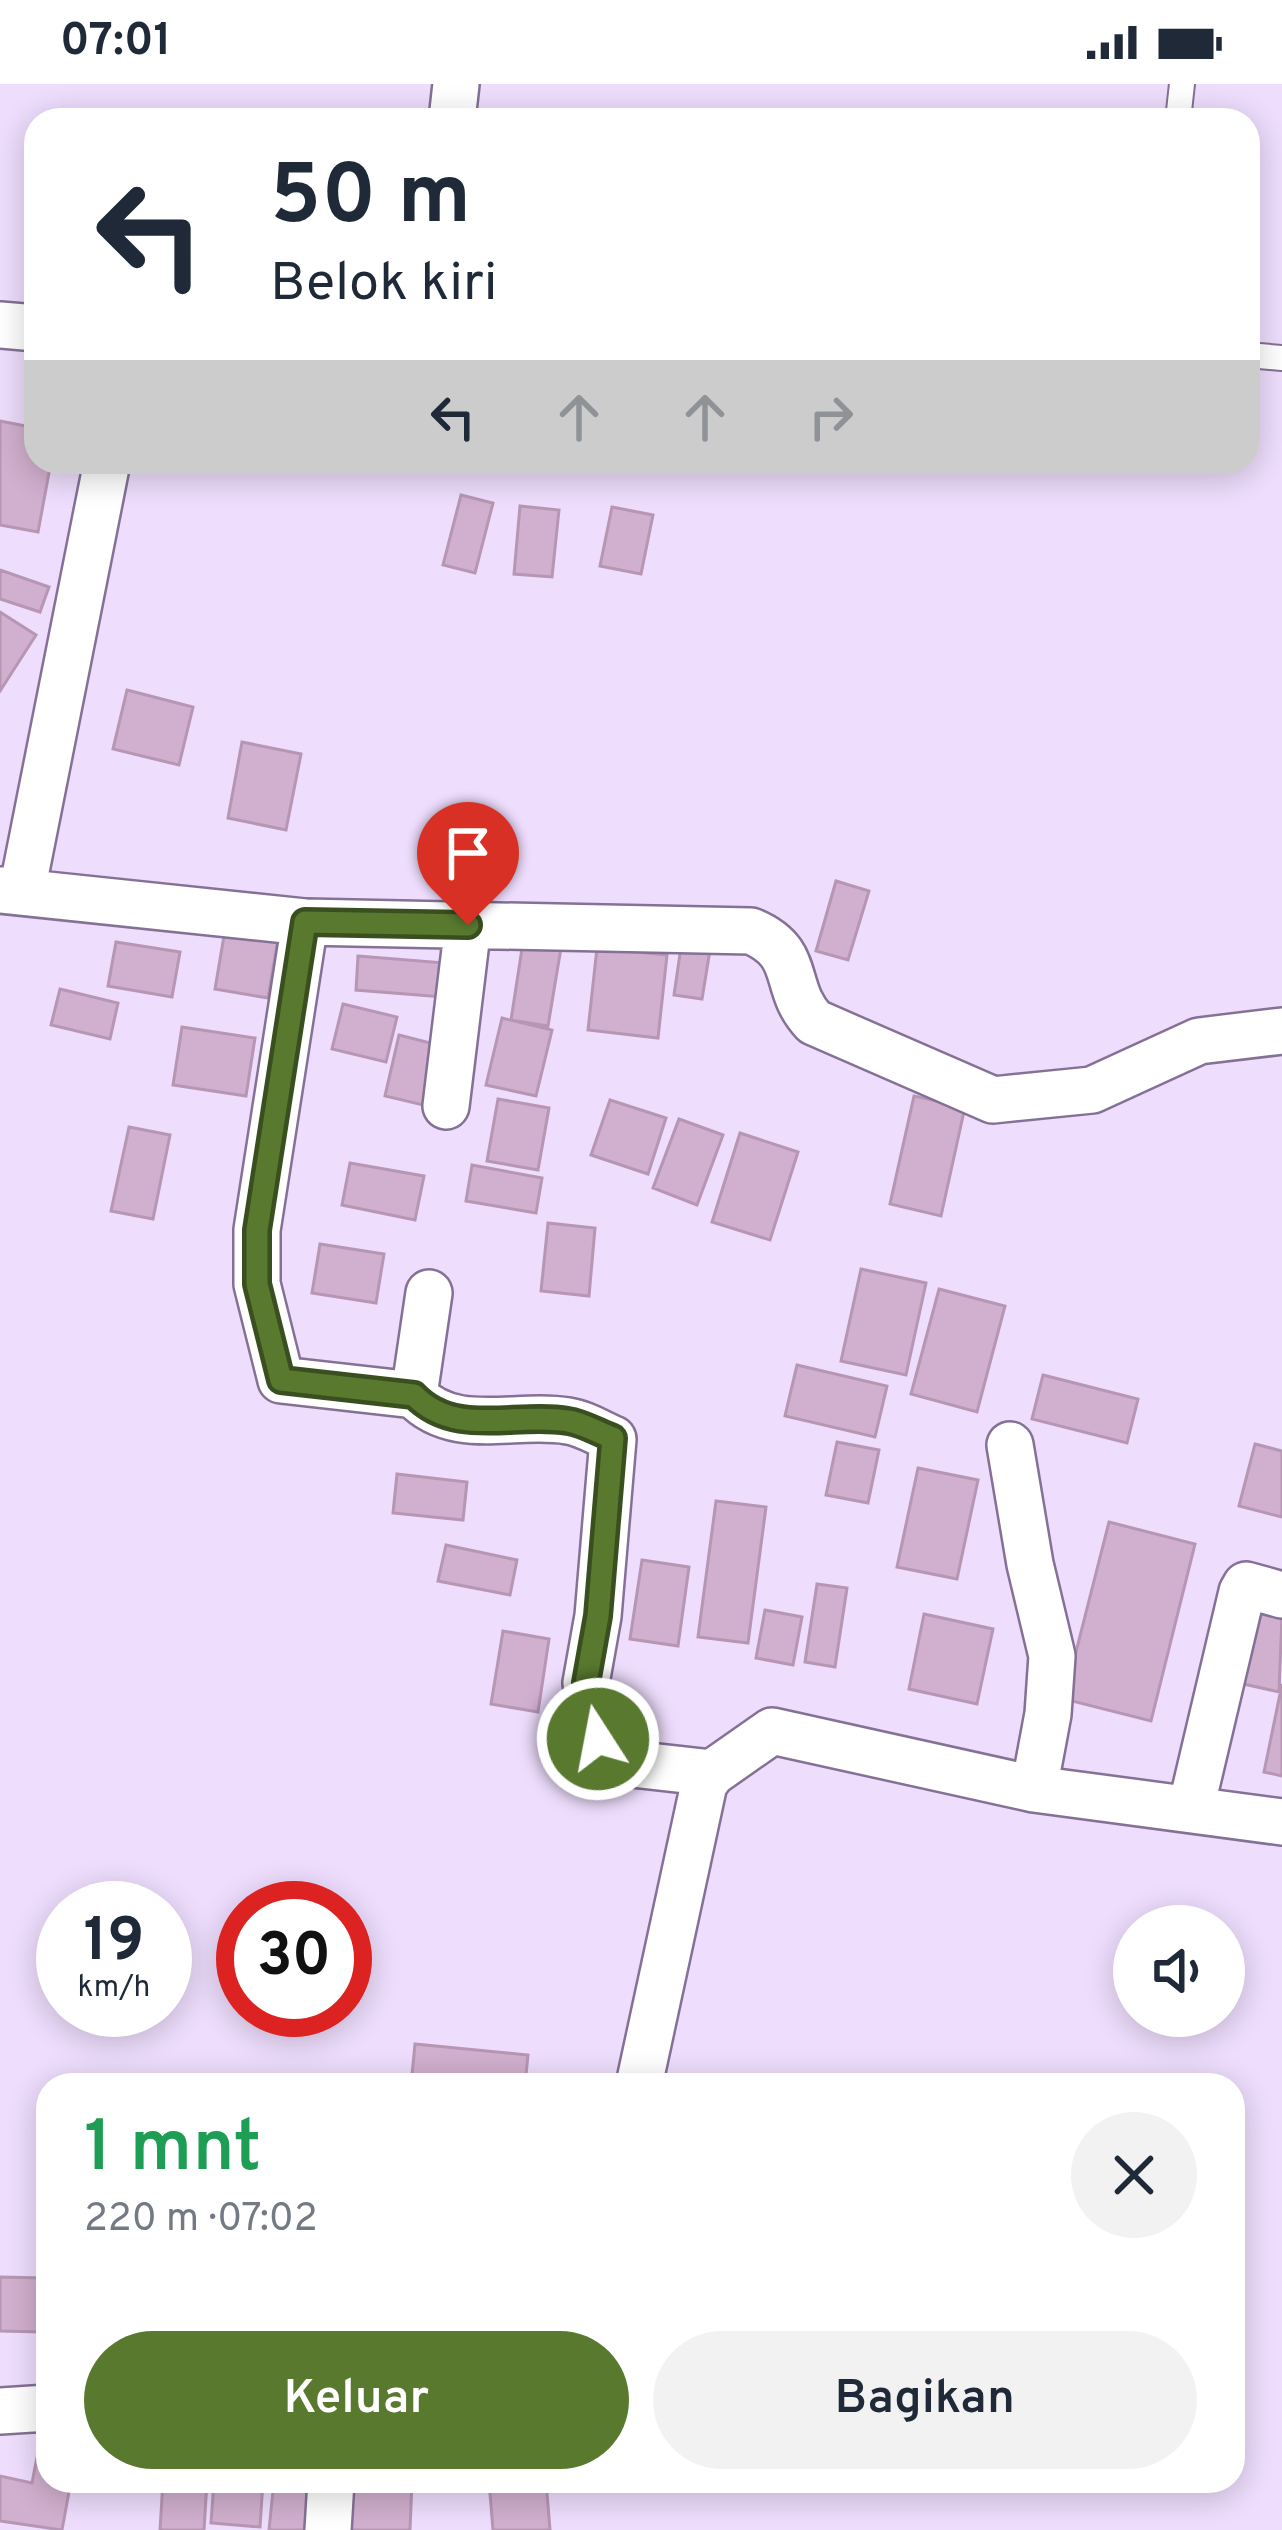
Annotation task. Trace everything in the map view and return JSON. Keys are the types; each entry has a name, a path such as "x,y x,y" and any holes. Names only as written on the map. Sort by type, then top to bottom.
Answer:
{"street":[{"path":"104,474 11,891 305,922 751,931 768,938 785,954 799,1006 814,1022 993,1100 1092,1090 1199,1041 1282,1031"},
{"path":"305,922 257,1230 257,1284 281,1380 414,1395 429,1411 449,1419 570,1421 613,1438 598,1616 586,1683 598,1739 604,1750 623,1763 712,1773"},
{"path":"446,1106 468,925"},
{"path":"414,1395 429,1293"},
{"path":"1010,1445 1030,1564 1052,1656 1048,1714 1034,1789"},
{"path":"1191,1808 1242,1592 1246,1585 1282,1595"},
{"path":"642,2073 704,1784 712,1773 772,1732 1034,1789 1282,1822"},
{"path":"0,2411 36,2409"},
{"path":"328,2530 330,2493"}],"building":[{"path":"0,421 24,426 24,474 49,474 38,532 0,525"},
{"path":"461,495 493,503 475,573 443,565"},
{"path":"520,506 559,510 552,577 514,574"},
{"path":"612,507 653,515 641,574 600,566"},
{"path":"0,570 49,587 40,612 0,599"},
{"path":"0,612 36,635 0,691"},
{"path":"127,690 193,707 179,765 113,749"},
{"path":"242,742 301,754 286,830 228,818"},
{"path":"836,881 869,891 848,960 816,951"},
{"path":"226,924 279,933 268,998 215,989"},
{"path":"682,940 711,944 702,999 674,995"},
{"path":"116,942 180,952 172,997 108,986"},
{"path":"523,942 561,948 548,1026 511,1020"},
{"path":"597,948 667,955 658,1038 588,1030"},
{"path":"358,956 458,964 455,998 356,990"},
{"path":"60,989 118,1003 110,1039 51,1025"},
{"path":"343,1004 397,1017 386,1062 332,1049"},
{"path":"502,1018 552,1030 536,1096 486,1085"},
{"path":"182,1027 255,1038 246,1096 173,1085"},
{"path":"399,1035 450,1048 436,1108 385,1096"},
{"path":"914,1096 965,1107 941,1216 890,1204"},
{"path":"498,1099 549,1108 538,1170 487,1161"},
{"path":"610,1100 666,1118 648,1174 591,1155"},
{"path":"679,1119 723,1135 697,1205 653,1188"},
{"path":"129,1127 170,1135 153,1219 111,1211"},
{"path":"740,1133 798,1152 770,1240 712,1222"},
{"path":"350,1163 424,1176 415,1220 342,1205"},
{"path":"472,1165 542,1178 536,1213 466,1201"},
{"path":"548,1223 595,1228 589,1296 541,1291"},
{"path":"320,1244 384,1254 376,1303 312,1293"},
{"path":"861,1269 926,1283 906,1375 841,1361"},
{"path":"939,1289 1005,1306 977,1412 911,1394"},
{"path":"797,1365 887,1386 875,1437 785,1416"},
{"path":"1043,1375 1138,1399 1127,1443 1032,1419"},
{"path":"837,1442 879,1450 868,1503 826,1495"},
{"path":"1255,1444 1282,1451 1282,1517 1239,1506"},
{"path":"918,1468 978,1480 957,1579 897,1567"},
{"path":"397,1474 467,1482 463,1520 393,1513"},
{"path":"716,1501 766,1507 748,1643 698,1637"},
{"path":"1109,1522 1195,1544 1151,1721 1064,1699"},
{"path":"446,1545 517,1560 510,1595 438,1581"},
{"path":"642,1560 689,1567 678,1646 630,1639"},
{"path":"817,1584 847,1588 835,1667 805,1662"},
{"path":"1252,1608 1282,1615 1279,1692 1235,1682"},
{"path":"765,1610 802,1617 793,1665 756,1658"},
{"path":"924,1614 993,1629 977,1704 909,1689"},
{"path":"503,1631 549,1639 538,1712 491,1704"},
{"path":"1282,1684 1282,1776 1264,1772"},
{"path":"415,2044 528,2055 526,2073 412,2073"},
{"path":"0,2277 36,2278 36,2332 0,2331"},
{"path":"36,2462 36,2493 69,2493 62,2530 0,2521 0,2476 32,2483"},
{"path":"162,2493 206,2493 204,2530 160,2530"},
{"path":"213,2493 262,2493 260,2527 211,2523"},
{"path":"273,2493 317,2493 314,2530 269,2530"},
{"path":"351,2493 412,2493 410,2530 349,2530"},
{"path":"490,2493 547,2493 550,2530 493,2530"}],"route":[{"path":"468,925 305,922 257,1230 257,1284 281,1380 414,1395 429,1411 449,1419 570,1421 613,1438 598,1616 586,1683 598,1739"}]}
